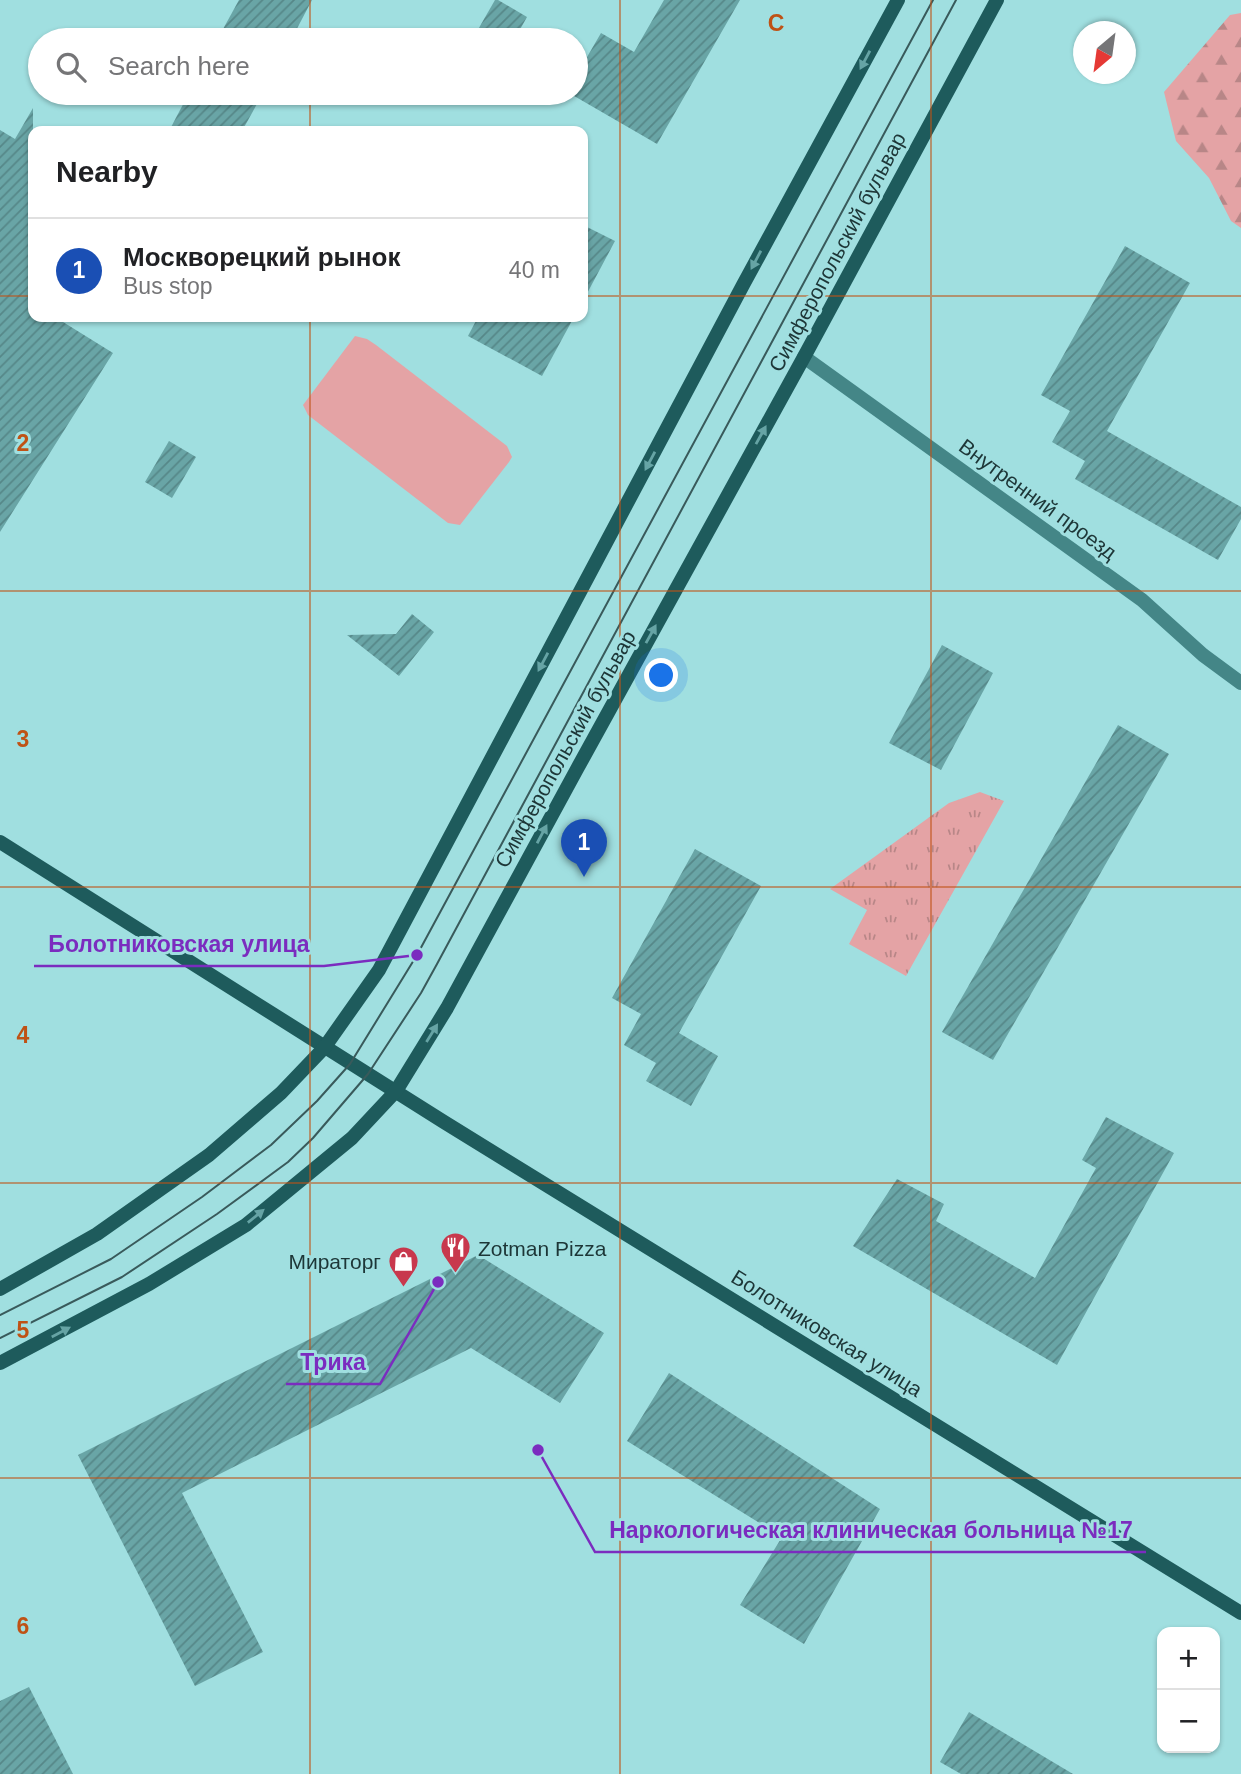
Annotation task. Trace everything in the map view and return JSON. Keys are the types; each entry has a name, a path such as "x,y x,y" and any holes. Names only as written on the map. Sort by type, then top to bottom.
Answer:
{"main road":[{"path":"0,1289 97,1234 209,1155 281,1093 324,1048 379,970 743,285 898,0"},
{"name":"Симферопольский бульвар","path":"0,1363 149,1284 246,1225 352,1138 396,1091 447,1008 997,0"},
{"name":"Болотниковская улица","path":"0,842 324,1048 1241,1613"}],"street":[{"name":"Внутренний проезд","path":"804,357 1142,600 1203,655 1241,683"}],"green space":[{"path":"1241,13 1241,228 1231,221 1209,178 1176,141 1164,92 1230,15"},
{"path":"355,336 376,345 507,446 512,457 460,525 448,523 308,415 303,405"},
{"path":"980,792 1004,801 906,976 849,944 867,910 830,889 949,803"}],"building":[{"path":"239,0 312,0 297,28 224,28"},
{"path":"495,0 527,17 521,28 479,28"},
{"path":"664,0 740,0 657,144 588,104 588,55 601,33 634,52"},
{"path":"183,105 256,105 245,126 172,126"},
{"path":"33,108 33,126 28,126 28,322 63,322 113,353 0,532 0,130 15,139"},
{"path":"588,228 615,241 588,292"},
{"path":"1125,246 1190,283 1107,431 1241,507 1241,519 1218,560 1075,479 1085,461 1052,442 1070,411 1041,395"},
{"path":"475,322 571,322 542,376 468,336"},
{"path":"169,441 196,457 172,498 145,482"},
{"path":"412,614 434,632 399,676 347,635 396,634"},
{"path":"942,645 993,673 941,770 889,743"},
{"path":"1118,725 1169,754 993,1060 942,1032"},
{"path":"695,849 761,886 679,1033 718,1056 691,1106 646,1081 656,1063 624,1045 641,1014 612,998"},
{"path":"1106,1117 1174,1153 1057,1365 853,1246 897,1179 944,1204 936,1221 1035,1278 1096,1168 1082,1160"},
{"path":"478,1255 604,1333 560,1403 471,1348 182,1493 263,1652 195,1686 78,1455"},
{"path":"669,1373 880,1509 804,1644 740,1605 782,1537 627,1441"},
{"path":"29,1687 73,1774 0,1774 0,1701"},
{"path":"969,1712 1073,1774 961,1774 940,1762"}],"tram line":[{"path":"0,1315 111,1259 202,1197 271,1145 317,1101 350,1064 417,955 933,0"},
{"path":"0,1338 122,1277 217,1214 288,1162 313,1138 368,1074 437,964 956,0"}],"place":[{"name":"Москворецкий рынок","path":"584,877"},
{"name":"Болотниковская улица","path":"417,955"},
{"name":"Zotman Pizza","path":"455,1275"},
{"name":"Трика","path":"438,1282"},
{"name":"Мираторг","path":"404,1288"},
{"name":"Наркологическая клиническая больница №17","path":"538,1450"}]}
